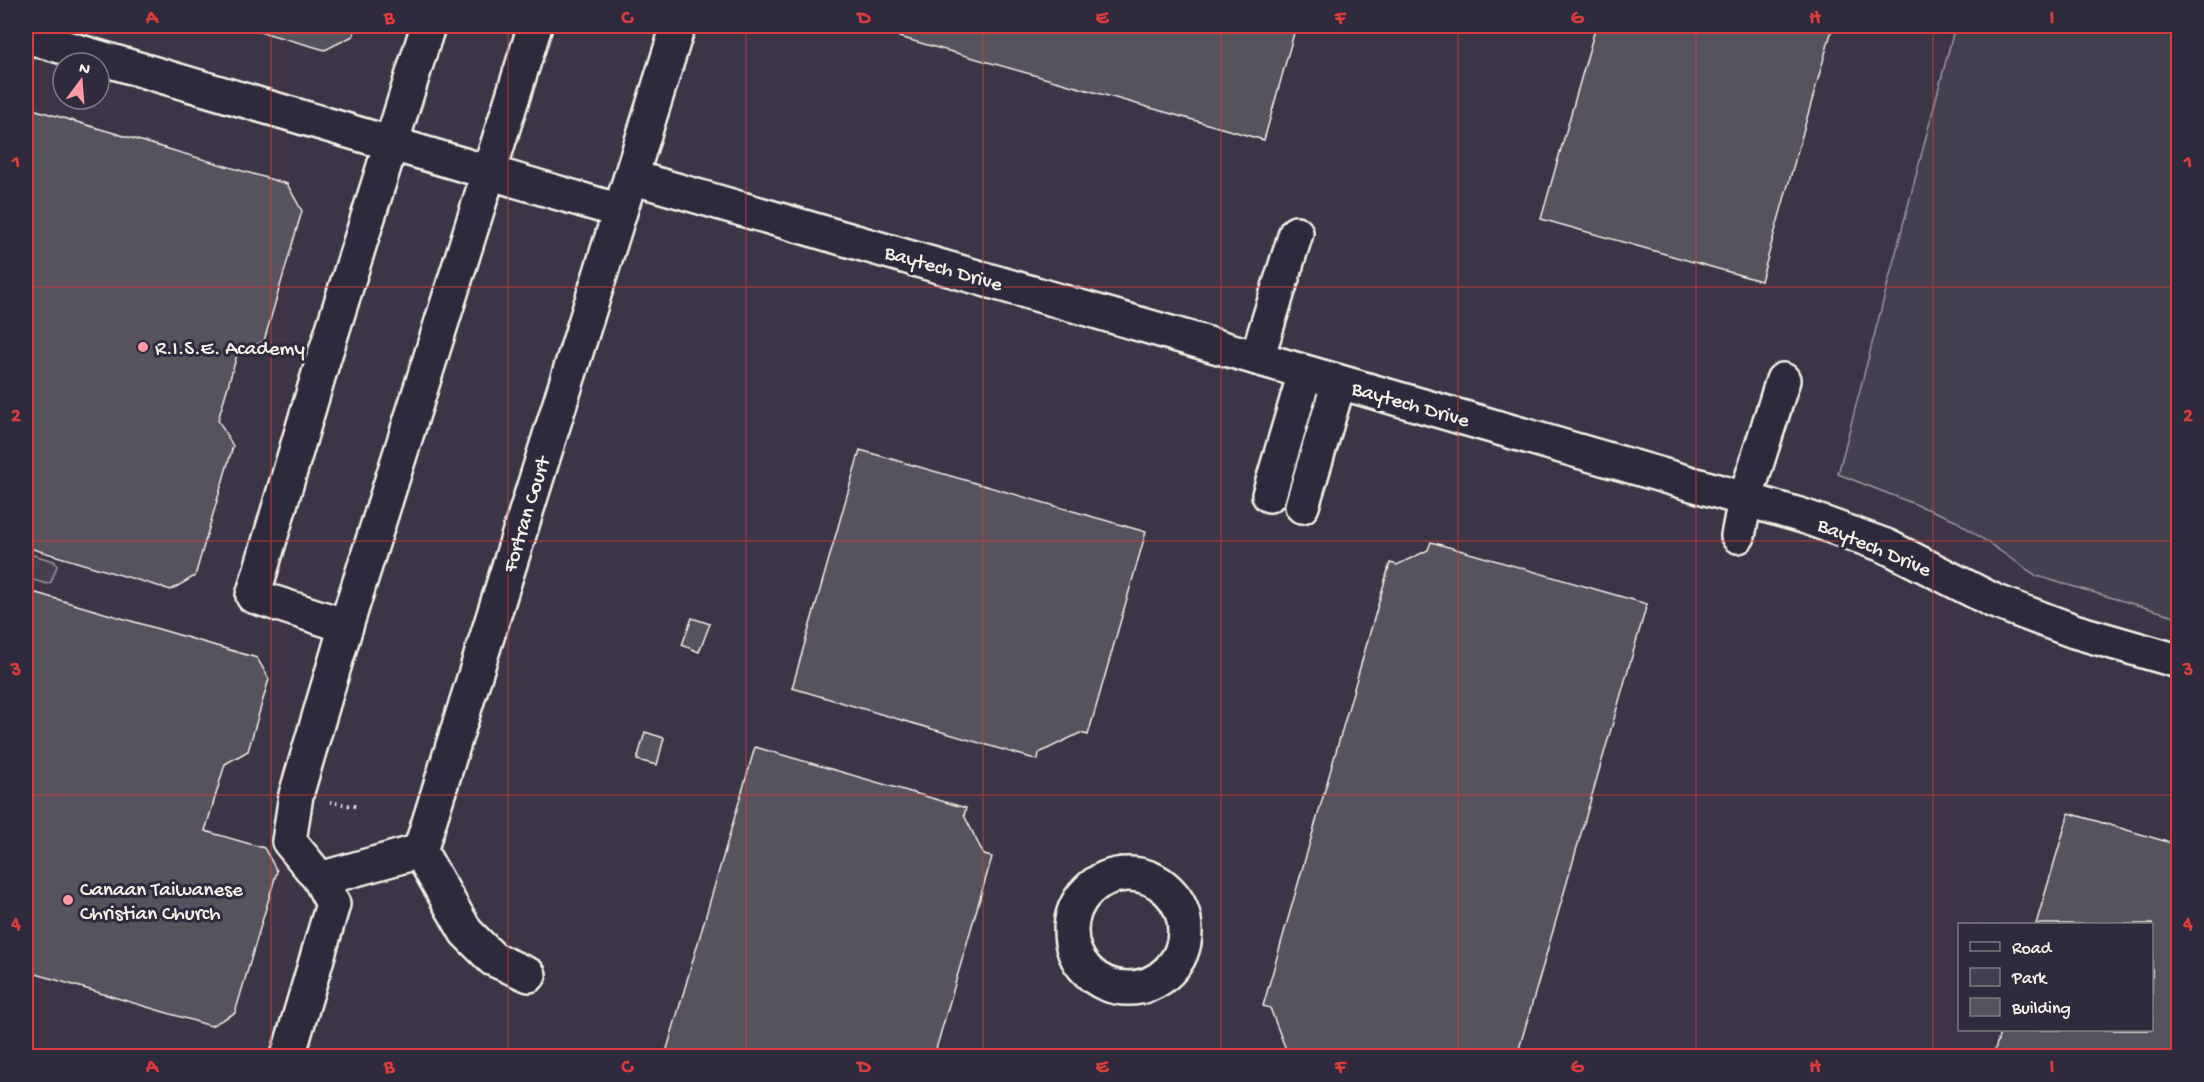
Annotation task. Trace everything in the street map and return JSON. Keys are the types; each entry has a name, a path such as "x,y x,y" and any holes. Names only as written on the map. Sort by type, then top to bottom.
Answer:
{"street":[{"path":"346,626 253,596 321,367 428,26"},
{"path":"288,1056 333,904 320,879 289,841 296,795 346,626 535,26"},
{"name":"Fortran Court","path":"420,851 678,26"},
{"path":"26,36 620,211"},
{"name":"Baytech Drive","path":"631,177 1803,516 1886,546 1994,601 2074,631 2178,661"},
{"path":"1257,358 1296,233"},
{"path":"1269,495 1305,373"},
{"path":"1738,536 1745,500 1783,380"},
{"path":"1302,506 1339,382"},
{"path":"320,879 420,851 466,932 493,959 529,975"}],"shaded area":[{"path":"26,26 1955,26 1838,474 1953,519 2037,576 2178,617 2178,1056 26,1056"}],"green space":[{"path":"1955,26 2178,26 2178,617 2037,576 1953,519 1838,474"},
{"path":"26,553 54,561 57,566 51,582 47,584 26,578"}],"building":[{"path":"240,26 356,26 353,36 325,50"},
{"path":"902,26 1296,26 1264,140 899,37"},
{"path":"1596,26 1833,26 1761,281 1541,219"},
{"path":"26,107 287,184 302,211 264,341 237,355 218,420 233,446 195,576 171,590 26,547"},
{"path":"860,450 1146,532 1088,735 1080,733 1039,753 1038,760 792,688"},
{"path":"1431,542 1647,604 1517,1056 1293,1056 1284,1054 1285,1047 1270,1008 1263,1006 1390,563 1397,565 1428,550"},
{"path":"26,590 257,658 269,679 248,751 225,764 205,831 264,848 277,871 235,1013 211,1026 26,971"},
{"path":"692,618 710,624 699,652 682,645"},
{"path":"645,732 664,738 657,765 637,760"},
{"path":"755,747 966,808 964,815 984,855 992,857 934,1056 665,1056"},
{"path":"2069,813 2178,845 2178,1056 1993,1056 2001,1031 2153,1031 2153,923 2036,923"}],"place":[{"name":"R.I.S.E. Academy","path":"143,347"},
{"name":"Canaan Taiwanese Christian Church","path":"68,900"}]}
